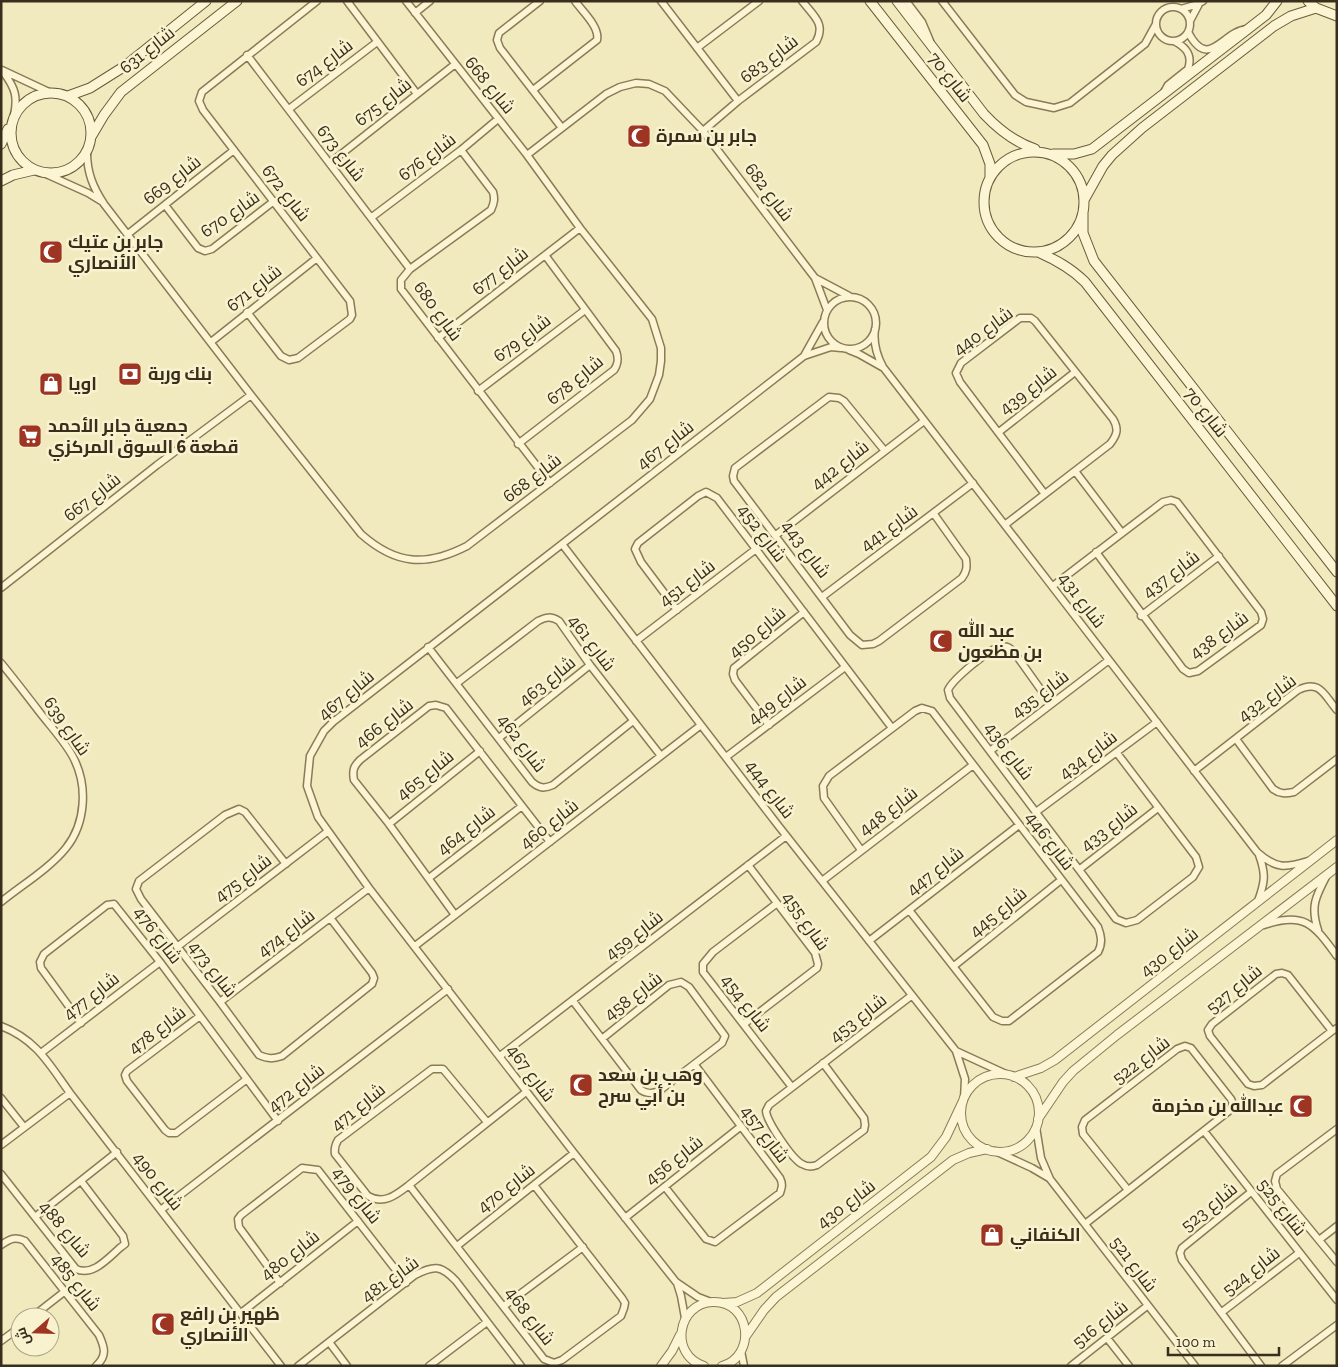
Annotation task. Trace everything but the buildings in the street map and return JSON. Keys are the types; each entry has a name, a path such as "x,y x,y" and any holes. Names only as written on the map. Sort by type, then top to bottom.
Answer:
{"main road":[{"name":"شارع 631","path":"68,96 90,88 117,71 206,1"},
{"name":"شارع 631","path":"91,137 121,92 237,1"},
{"name":"شارع 70","path":"870,1 983,145 989,157 990,178"},
{"name":"شارع 70","path":"897,1 996,127 1009,137 1040,151"},
{"path":"1052,154 1065,162 1075,172 1082,186 1084,212 1078,227 1067,240 1054,248 1038,252 1023,251 1009,245 992,229 986,215 984,200 990,178 996,168 1016,154 1040,151 1052,154 1074,154 1092,149 1248,29 1278,1"},
{"path":"1308,1 1316,8 1337,16"},
{"path":"1084,200 1103,166 1112,155 1142,128 1274,26 1290,16 1316,8"},
{"path":"1,144 12,120 22,104 34,96 49,92 68,96 78,103 86,113 91,137 87,152 76,165 62,172 46,174 34,170 23,163 14,152 10,138 12,120"},
{"path":"1,181 13,175 34,170"},
{"name":"شارع 70","path":"1084,212 1083,233 1094,261 1337,572"},
{"name":"شارع 70","path":"1038,252 1073,270 1085,282 1337,606"}],"street":[{"name":"شارع 672","path":"247,312 281,356 289,360 298,358 350,319 352,315 350,301 201,106 200,97 202,92 317,1"},
{"path":"347,1 417,94"},
{"name":"شارع 668","path":"87,152 88,173 93,186 104,204 361,534 374,546 404,559 418,561 436,559 467,546 622,429 643,409 655,390 662,361 661,348 652,319 643,306 580,228 527,155 454,65 406,1"},
{"path":"415,13 430,1"},
{"path":"540,1 497,36 500,48 562,128"},
{"path":"533,90 596,40 598,36 596,29 575,1"},
{"path":"661,1 738,101"},
{"path":"697,48 759,1"},
{"name":"شارع 683","path":"703,131 738,101 816,42 821,33 820,24 802,1"},
{"path":"906,1 922,22 932,47"},
{"path":"942,1 1015,95 1026,102 1054,108 1070,104 1145,44 1156,24"},
{"path":"1163,94 1168,84 1188,69 1190,56 1186,48 1164,39 1158,33 1156,19 1162,11 1171,7 1181,9 1201,2"},
{"path":"1174,42 1182,39 1188,32 1190,21 1201,2"},
{"path":"1181,9 1190,21"},
{"path":"1188,32 1197,46 1206,50 1216,48 1236,32 1248,29"},
{"path":"1145,44 1164,39"},
{"name":"شارع 674","path":"289,109 377,42"},
{"name":"شارع 673","path":"247,56 410,269"},
{"name":"شارع 675","path":"330,162 454,65"},
{"path":"2,70 49,92"},
{"path":"2,70 15,93 16,102 12,120"},
{"name":"شارع 682","path":"527,155 606,94 620,86 636,83 649,84 666,91 703,131 815,278 827,310"},
{"name":"شارع 676","path":"372,217 461,150 498,119"},
{"name":"شارع 669","path":"128,234 234,150"},
{"name":"شارع 680","path":"461,150 493,192 494,204 491,210 410,269 400,280 401,289 518,444 550,483"},
{"name":"شارع 668","path":"46,174 88,192 104,204"},
{"name":"شارع 670","path":"165,206 198,248 205,251 212,249 274,202"},
{"name":"شارع 677","path":"438,338 580,228"},
{"name":"شارع 678","path":"518,444 614,370 617,365 618,356 616,351 545,255"},
{"name":"شارع 671","path":"211,342 317,258"},
{"name":"شارع 682","path":"815,278 850,297"},
{"path":"850,297 859,298 867,303 873,310 876,319 871,338 864,345 855,349 843,348 830,340 824,327 827,310 837,300 850,297"},
{"name":"شارع 679","path":"478,391 584,310"},
{"name":"شارع 440","path":"1006,524 1110,444 1116,437 1117,431 1113,419 1035,321 1020,318 961,363 956,373 957,377 1044,493"},
{"name":"شارع 467","path":"804,356 824,320"},
{"name":"شارع 431","path":"875,328 874,346 883,367 1006,524 1257,852 1278,866 1290,866 1310,860"},
{"name":"شارع 431","path":"843,348 883,367"},
{"name":"شارع 467","path":"711,1302 698,1297 676,1282 574,1154 327,832 313,806 307,786 310,756 324,731 333,722 804,356 823,349 843,348"},
{"name":"شارع 439","path":"999,432 1075,372"},
{"name":"شارع 667","path":"1,588 157,465 251,395"},
{"name":"شارع 443","path":"884,450 844,401 834,396 828,397 735,468 733,476 734,481 854,640 862,645 880,641 962,578 965,573 967,567 966,559 934,514"},
{"name":"شارع 442","path":"776,535 924,421"},
{"path":"1075,471 1122,532"},
{"name":"شارع 441","path":"822,596 973,483"},
{"name":"شارع 452","path":"677,610 641,562 635,549 638,543 698,496 706,492 717,498 892,728"},
{"name":"شارع 438","path":"1053,586 1096,552 1122,532 1163,502 1171,500 1177,502 1261,612 1263,619 1261,625 1198,671 1190,672 1183,669 1096,552"},
{"name":"شارع 444","path":"562,544 910,996 956,1051 965,1078 964,1100"},
{"name":"شارع 451","path":"636,641 756,550"},
{"name":"شارع 437","path":"1142,616 1219,556"},
{"name":"شارع 450","path":"769,725 735,680 734,668 804,612"},
{"name":"شارع 461","path":"458,683 538,621 549,617 559,621 590,665 661,756"},
{"name":"شارع 436","path":"1051,704 1009,647 1002,646 990,652 953,682 948,690 950,698 1116,919 1126,923 1137,920 1186,882 1197,872 1199,867 1198,862 1117,753"},
{"name":"شارع 462","path":"428,647 458,683 537,787 542,788 553,785 633,721"},
{"name":"شارع 435","path":"990,751 1109,660"},
{"name":"شارع 639","path":"1,663 67,747 80,773 83,791 81,818 75,834 66,848 1,902"},
{"name":"شارع 463","path":"499,738 590,665"},
{"name":"شارع 449","path":"726,757 845,667"},
{"name":"شارع 432","path":"1194,771 1298,690 1306,686 1312,685 1318,688 1337,710"},
{"name":"شارع 466","path":"455,915 389,824 354,780 352,773 354,766 360,760 429,706 436,705 446,708 550,842"},
{"name":"شارع 446","path":"861,850 824,798 823,786 829,776 915,711 922,708 932,711 1098,927 1101,942 1098,952 1009,1021 1002,1021 993,1017 910,910"},
{"name":"شارع 434","path":"1036,812 1157,722"},
{"name":"شارع 460","path":"416,946 701,725"},
{"name":"شارع 432","path":"1236,739 1273,789 1279,793 1294,792 1337,759"},
{"name":"شارع 465","path":"389,824 480,751"},
{"name":"شارع 448","path":"822,881 973,765"},
{"name":"شارع 464","path":"429,878 522,806"},
{"name":"شارع 433","path":"1080,869 1158,808"},
{"name":"شارع 473","path":"286,864 245,812 239,809 217,820 139,881 136,889 141,899 258,1055 266,1059 282,1056 372,984 374,978 331,919"},
{"name":"شارع 447","path":"869,941 1019,825"},
{"name":"شارع 475","path":"177,947 327,832"},
{"name":"شارع 459","path":"500,1056 786,836"},
{"name":"شارع 430","path":"1014,1077 1041,1068 1055,1060 1337,840"},
{"name":"شارع 431","path":"1257,852 1264,872 1263,887 1258,901"},
{"name":"شارع 455","path":"744,1024 817,968 818,964 815,953 748,866"},
{"name":"شارع 430","path":"1037,1123 1063,1082 1073,1071 1117,1034 1337,867"},
{"path":"1328,874 1314,902 1314,920 1318,930 1337,956"},
{"name":"شارع 445","path":"954,966 1062,880"},
{"name":"شارع 474","path":"220,1002 331,919 369,888"},
{"name":"شارع 476","path":"81,1023 42,968 40,962 44,954 108,905 114,904 160,962 278,1121"},
{"name":"شارع 454","path":"776,904 713,952 703,964 703,972 791,1086"},
{"path":"1260,926 1279,920 1297,920 1307,923 1318,930"},
{"name":"شارع 477","path":"41,1053 160,962"},
{"name":"شارع 527","path":"1282,972 1288,975 1334,1029 1262,1085 1254,1086 1248,1084 1210,1036 1208,1030 1212,1024 1276,974 1282,972"},
{"name":"شارع 458","path":"573,1001 644,1093 659,1091 722,1043 725,1036 689,987 681,982 670,985 603,1038"},
{"name":"شارع 472","path":"162,1209 448,989"},
{"name":"شارع 453","path":"823,1063 864,1118 865,1125 864,1130 817,1165 806,1166 797,1161 766,1117 769,1105 791,1086 910,996"},
{"name":"شارع 478","path":"200,1016 127,1071 125,1075 127,1080 169,1134 176,1133 247,1079"},
{"name":"شارع 490","path":"1,1026 25,1037 41,1053 281,1366"},
{"name":"شارع 522","path":"1085,1224 1229,1111 1233,1104 1231,1099 1191,1048 1185,1046 1177,1049 1085,1120 1082,1126 1084,1134 1128,1190"},
{"name":"شارع 444","path":"956,1051 1006,1074"},
{"name":"شارع 457","path":"665,1186 706,1239 715,1242 780,1193 782,1184 780,1178 695,1065"},
{"name":"شارع 471","path":"487,1122 443,1069 436,1069 428,1071 338,1140 334,1146 336,1154 368,1196 375,1200 383,1200 395,1196 526,1092"},
{"path":"997,1074 1006,1074 1014,1077 1027,1085 1032,1091 1038,1104 1037,1123 1032,1134 1020,1146 1003,1151 991,1150 975,1142 964,1127 962,1114 964,1100 974,1084 980,1079 997,1074"},
{"path":"1,1145 70,1093"},
{"path":"1,1098 24,1128"},
{"name":"شارع 430","path":"723,1304 737,1302 756,1293 931,1157 946,1137 964,1100"},
{"name":"شارع 521","path":"1037,1123 1041,1158 1050,1179 1195,1366"},
{"name":"شارع 456","path":"625,1218 740,1127"},
{"path":"1337,1129 1277,1174 1275,1181 1277,1189 1337,1262"},
{"name":"شارع 525","path":"1204,1131 1337,1300"},
{"name":"شارع 430","path":"741,1351 746,1336 764,1310 799,1279 953,1160 969,1153 991,1150"},
{"name":"شارع 521","path":"991,1150 1032,1168 1050,1179"},
{"path":"35,1217 117,1152"},
{"name":"شارع 470","path":"457,1246 574,1154"},
{"name":"شارع 479","path":"280,1282 239,1227 238,1219 240,1215 302,1168 308,1168 318,1170 406,1283"},
{"name":"شارع 488","path":"1,1174 76,1269 82,1272 93,1269 121,1248 125,1244 125,1240 81,1181"},
{"name":"شارع 468","path":"409,1185 544,1359 554,1363 562,1360 621,1316 625,1303 534,1185"},
{"name":"شارع 523","path":"1251,1192 1182,1248 1180,1253 1182,1260 1261,1366"},
{"name":"شارع 480","path":"241,1313 358,1221"},
{"path":"1319,1240 1337,1226"},
{"name":"شارع 485","path":"1,1245 14,1238 25,1242 99,1336 104,1345 104,1357 96,1366"},
{"path":"504,1306 583,1247"},
{"name":"شارع 524","path":"1222,1312 1299,1253"},
{"name":"شارع 481","path":"298,1366 415,1275 428,1268 438,1267 456,1281 521,1366"},
{"name":"شارع 467","path":"676,1282 685,1318"},
{"path":"45,1307 64,1292"},
{"path":"661,1366 672,1351 681,1333 685,1318 696,1307 711,1302 723,1304 738,1313 745,1328 746,1336"},
{"name":"شارع 516","path":"1071,1366 1147,1306"},
{"path":"429,1366 487,1322"},
{"path":"1282,1366 1337,1325"},
{"path":"681,1333 681,1341 688,1356 701,1365"},
{"path":"1107,1338 1129,1366"},
{"path":"329,1342 347,1366"},
{"path":"722,1366 735,1359 741,1351"},
{"path":"741,1351 744,1366"}],"place":[{"name":"جابر بن سمرة","path":"639,136"},
{"name":"جابر بن عتيك الأنصاري","path":"51,252"},
{"name":"بنك وربة","path":"130,374"},
{"name":"اويا","path":"51,384"},
{"name":"جمعية جابر الأحمد قطعة 6 السوق المركزي","path":"30,436"},
{"name":"عبد الله بن مظعون","path":"941,641"},
{"name":"وهب بن سعد بن أبي سرح","path":"581,1085"},
{"name":"عبدالله بن مخرمة","path":"1301,1106"},
{"name":"الكنفاني","path":"992,1235"},
{"name":"ظهير بن رافع الأنصاري","path":"163,1324"}]}
